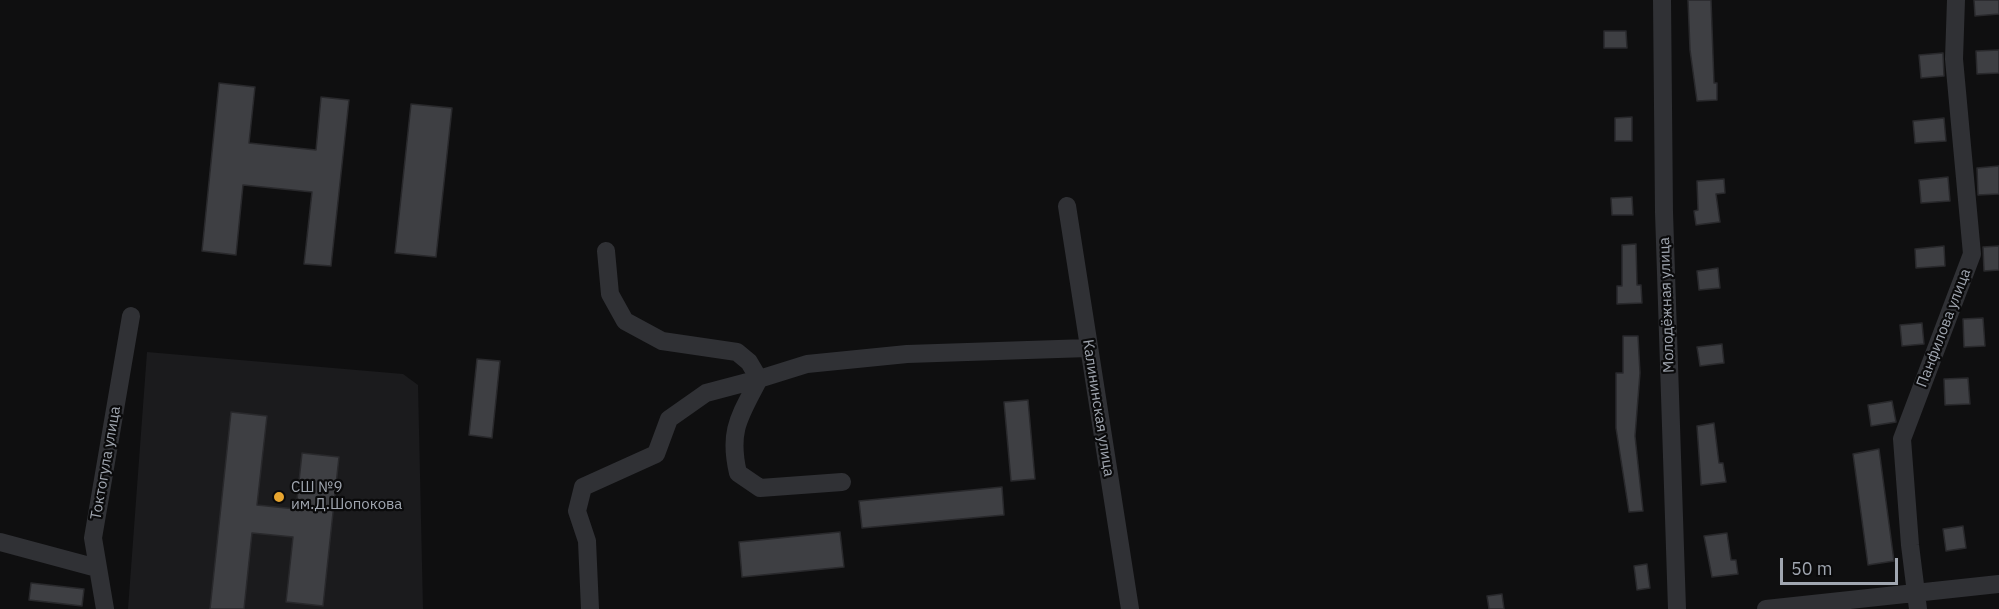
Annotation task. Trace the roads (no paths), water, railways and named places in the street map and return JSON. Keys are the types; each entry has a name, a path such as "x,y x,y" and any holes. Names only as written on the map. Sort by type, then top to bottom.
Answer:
{"street":[{"name":"Молодёжная улица","path":"1662,0 1664,212 1677,609"},
{"name":"Панфилова улица","path":"1918,601 1910,545 1902,439 1972,254 1954,59 1956,0"},
{"name":"Калининская улица","path":"1067,206 1130,609"},
{"path":"606,250 610,294 625,321 662,341 737,352 749,362 759,379"},
{"name":"Токтогула улица","path":"105,609 93,538 131,316"},
{"path":"590,609 587,541 578,511 582,487 656,454 669,419 706,393 807,364 907,354 1088,348"},
{"path":"759,379 740,416 732,447 738,473 760,488 842,482"},
{"path":"0,542 98,568"},
{"path":"1766,609 1918,601 1999,584"}],"place":[{"name":"СШ №9 им.Д.Шопокова","path":"279,497"}]}
